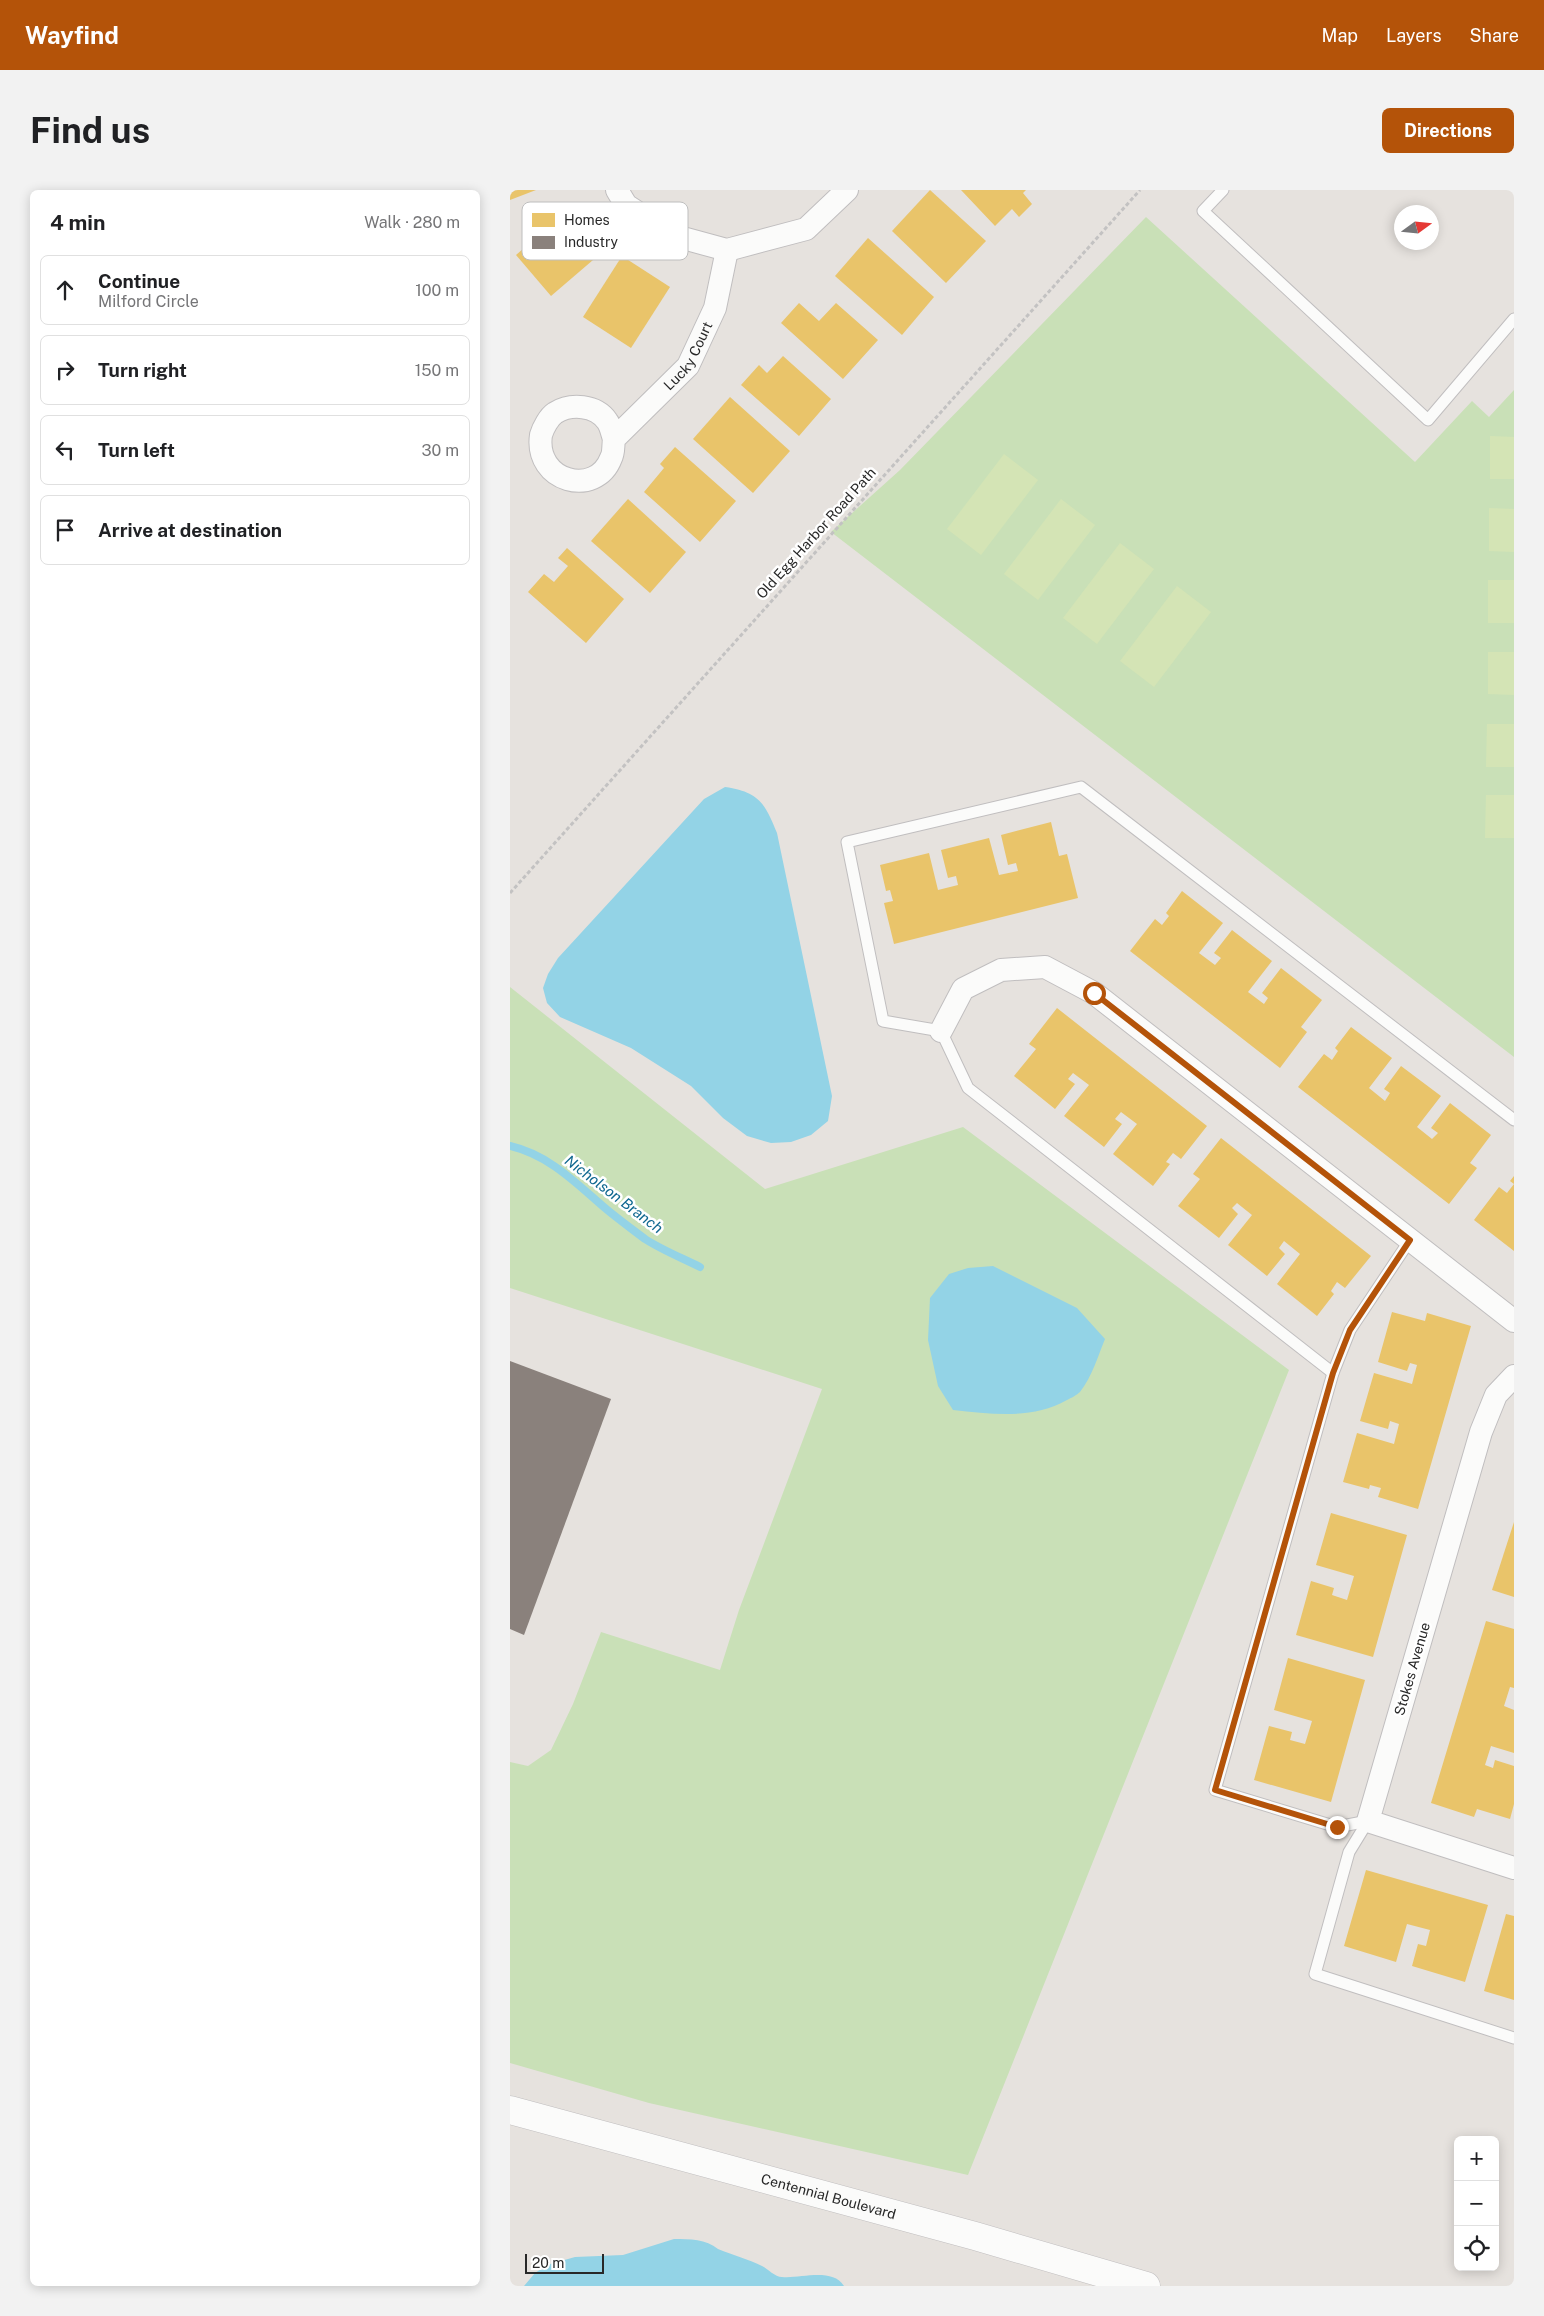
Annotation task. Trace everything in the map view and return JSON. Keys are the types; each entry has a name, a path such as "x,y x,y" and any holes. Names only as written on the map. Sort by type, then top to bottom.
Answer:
{"main road":[{"name":"Centennial Boulevard","path":"510,2110 975,2236 1146,2286"}],"street":[{"path":"617,190 624,202"},
{"path":"688,239 727,250 806,229 847,190"},
{"name":"Lucky Court","path":"614,439 688,366 714,308 727,250"},
{"path":"941,1031 963,990 1001,970 1045,967 1094,993 1514,1322"},
{"name":"Stokes Avenue","path":"1368,1821 1481,1432 1496,1395 1514,1376"},
{"path":"1368,1821 1514,1868"}],"lane":[{"path":"1223,190 1203,211 1428,420 1514,319"},
{"path":"1333,1373 968,1088 941,1031 883,1021 847,842 1081,787 1514,1120"},
{"path":"1368,1821 1337,1827 1215,1790 1333,1373 1350,1330 1410,1240"},
{"path":"1368,1821 1349,1852 1315,1974 1514,2038"}],"path":[{"name":"Old Egg Harbor Road Path","path":"510,893 1140,190"}],"green space":[{"path":"1146,217 1415,462 1472,401 1489,417 1514,390 1514,1057 831,532 900,470"},
{"path":"1490,436 1514,437 1514,479 1490,479"},
{"path":"1004,454 1038,480 981,555 947,529"},
{"path":"1061,499 1095,525 1038,600 1004,574"},
{"path":"1489,508 1514,509 1514,552 1489,551"},
{"path":"1120,543 1154,569 1097,644 1063,618"},
{"path":"1488,580 1514,580 1514,623 1488,623"},
{"path":"1177,586 1211,612 1154,687 1120,661"},
{"path":"1488,652 1514,652 1514,695 1488,694"},
{"path":"1487,724 1514,724 1514,767 1486,767"},
{"path":"1486,795 1514,795 1514,838 1485,838"},
{"path":"510,987 765,1189 963,1127 1289,1370 968,2175 649,2103 510,2063 510,1762 528,1766 551,1750 573,1704 601,1632 720,1670 739,1610 822,1389 510,1288"}],"water":[{"path":"725,787 746,792 759,801 769,814 777,833 832,1096 828,1121 811,1135 791,1142 771,1143 747,1136 723,1118 691,1086 631,1048 560,1017 547,1003 543,988 548,974 558,958 704,799"},
{"path":"993,1266 1077,1308 1105,1339 1088,1380 1076,1395 1040,1411 1026,1413 997,1414 953,1410 938,1386 928,1340 930,1298 949,1274 968,1268"},
{"path":"674,2239 703,2241 764,2267 779,2277 824,2275 839,2280 844,2286 524,2286 535,2273 547,2265 575,2257 623,2255"}],"building: Homes":[{"path":"510,190 536,190 510,200"},
{"path":"930,190 986,241 946,283 892,231"},
{"path":"961,190 1026,190 1023,193 1032,204 1019,217 1012,209 995,226"},
{"path":"868,238 934,297 902,335 835,276"},
{"path":"522,250 522,260 593,260 551,296 516,255"},
{"path":"619,260 628,260 670,287 631,348 583,317"},
{"path":"799,303 819,321 836,303 878,340 843,379 781,323"},
{"path":"783,356 831,399 799,436 741,385 759,365 767,373"},
{"path":"730,397 790,451 753,493 693,439"},
{"path":"675,447 736,501 700,542 644,492 664,468 660,464"},
{"path":"628,499 686,552 650,593 591,541"},
{"path":"567,548 624,599 586,643 528,592 544,574 554,582 568,566 558,558"},
{"path":"1051,822 1059,856 1067,854 1078,898 894,944 884,903 893,901 890,890 886,891 880,865 929,853 938,890 958,885 956,876 948,878 941,850 989,838 999,875 1018,871 1016,863 1008,865 1001,835"},
{"path":"1182,891 1223,923 1199,953 1215,965 1221,958 1214,953 1232,930 1272,961 1248,992 1264,1004 1268,998 1262,993 1281,968 1322,1000 1301,1027 1307,1032 1280,1068 1130,951 1155,919 1162,925 1169,916 1166,913"},
{"path":"1057,1008 1207,1126 1181,1159 1173,1153 1166,1162 1170,1164 1153,1186 1113,1154 1137,1124 1121,1112 1115,1119 1122,1124 1104,1147 1064,1116 1089,1085 1073,1073 1068,1079 1075,1084 1055,1109 1014,1076 1036,1049 1029,1044"},
{"path":"1351,1027 1392,1058 1369,1088 1385,1101 1390,1093 1384,1089 1401,1066 1441,1096 1417,1127 1432,1139 1438,1133 1431,1128 1450,1103 1491,1135 1470,1163 1477,1168 1449,1204 1298,1087 1324,1054 1332,1060 1338,1051 1335,1048"},
{"path":"1221,1138 1371,1256 1345,1288 1337,1282 1331,1291 1334,1294 1317,1316 1277,1284 1300,1254 1284,1241 1279,1248 1285,1254 1267,1276 1228,1245 1252,1215 1237,1203 1232,1208 1238,1214 1219,1238 1178,1206 1200,1179 1193,1174"},
{"path":"1514,1176 1514,1184 1510,1181"},
{"path":"1514,1184 1514,1251 1474,1220 1499,1187 1507,1193"},
{"path":"1392,1312 1425,1321 1427,1313 1471,1326 1418,1509 1378,1497 1381,1488 1370,1485 1369,1489 1343,1482 1357,1433 1394,1444 1399,1424 1390,1421 1388,1429 1360,1421 1374,1373 1412,1384 1417,1365 1410,1363 1407,1371 1378,1362"},
{"path":"1331,1513 1407,1535 1373,1657 1296,1635 1311,1581 1334,1588 1332,1595 1347,1600 1354,1576 1316,1565"},
{"path":"1514,1522 1514,1597 1492,1590"},
{"path":"1486,1621 1514,1629 1514,1688 1510,1687 1504,1706 1514,1710 1514,1753 1491,1746 1485,1765 1493,1768 1495,1760 1514,1766 1514,1804 1510,1819 1477,1809 1474,1817 1431,1803"},
{"path":"1288,1658 1365,1680 1331,1802 1254,1780 1269,1726 1292,1732 1290,1740 1305,1744 1312,1721 1274,1710"},
{"path":"1366,1870 1488,1905 1465,1982 1412,1966 1418,1944 1426,1946 1430,1930 1407,1924 1396,1962 1344,1946"},
{"path":"1506,1914 1514,1916 1514,2000 1484,1991"}],"building: Industry":[{"path":"510,1361 611,1399 524,1635 510,1629"}],"waterway":[{"name":"Nicholson Branch","path":"510,1146 524,1150 550,1163 645,1239 700,1267"}],"route":[{"path":"1094,993 1410,1240 1350,1330 1333,1373 1215,1790 1337,1827"}]}
